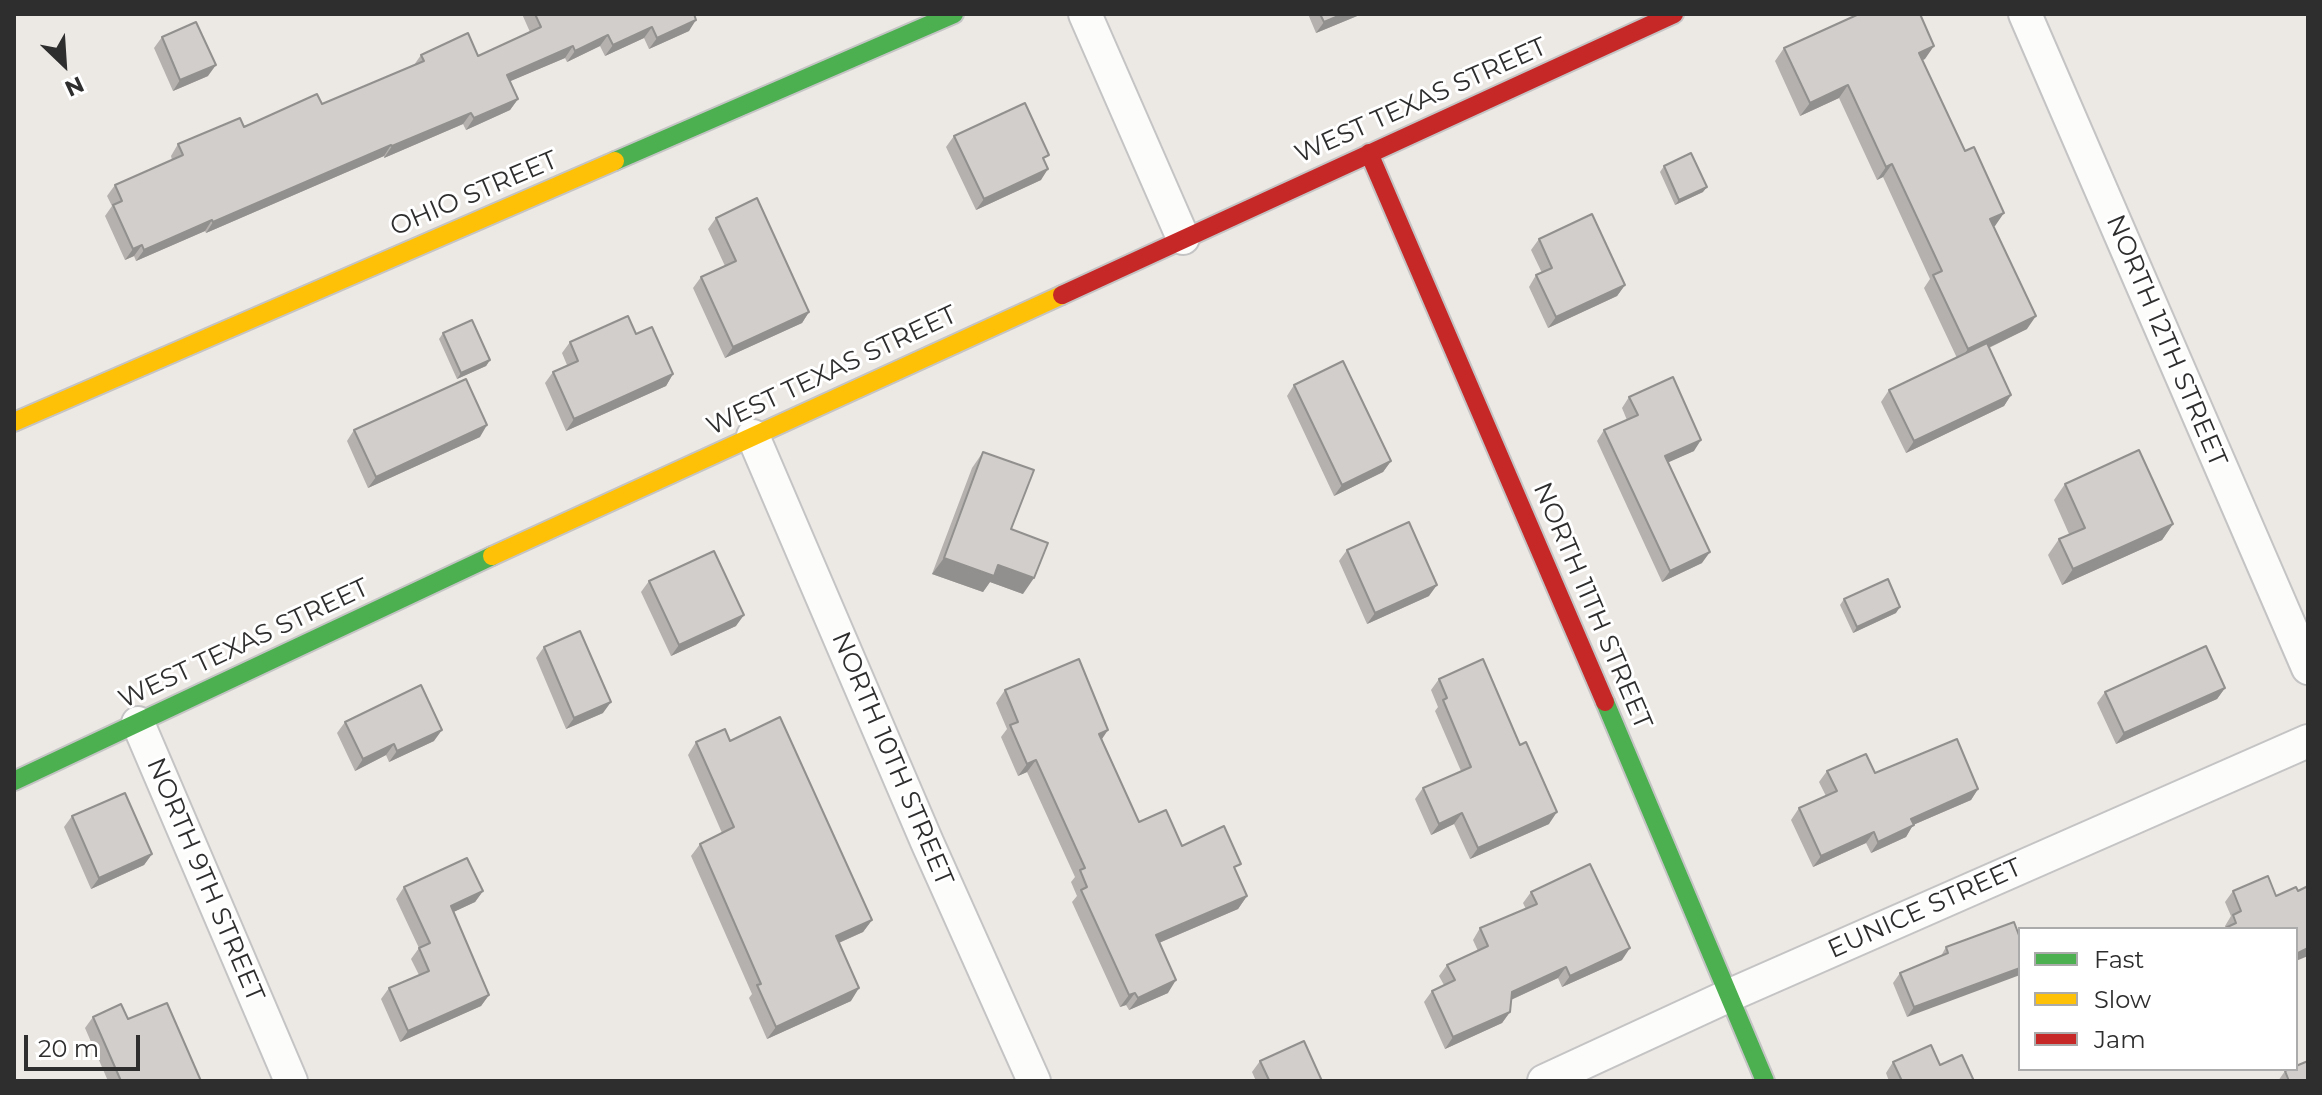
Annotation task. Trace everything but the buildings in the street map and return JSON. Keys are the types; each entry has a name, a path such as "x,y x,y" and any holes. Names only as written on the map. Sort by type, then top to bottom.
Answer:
{"street":[{"name":"OHIO STREET","path":"14,422 954,14"},
{"path":"1085,14 1183,238"},
{"name":"WEST TEXAS STREET","path":"14,781 753,436 1674,14"},
{"name":"NORTH 12TH STREET","path":"2025,14 2308,668"},
{"name":"NORTH 11TH STREET","path":"1369,153 1765,1081"},
{"name":"NORTH 10TH STREET","path":"753,436 927,842 1034,1081"},
{"name":"NORTH 9TH STREET","path":"138,723 291,1081"},
{"name":"EUNICE STREET","path":"1544,1081 1728,996 2308,741"}],"traffic: fast":[{"path":"615,161 954,14"},
{"path":"14,781 492,556"},
{"path":"1605,702 1765,1081"}],"traffic: slow":[{"path":"14,422 615,161"},
{"path":"492,556 1062,295"}],"traffic: jam":[{"path":"1062,295 1674,14"},
{"path":"1369,153 1605,702"}]}
